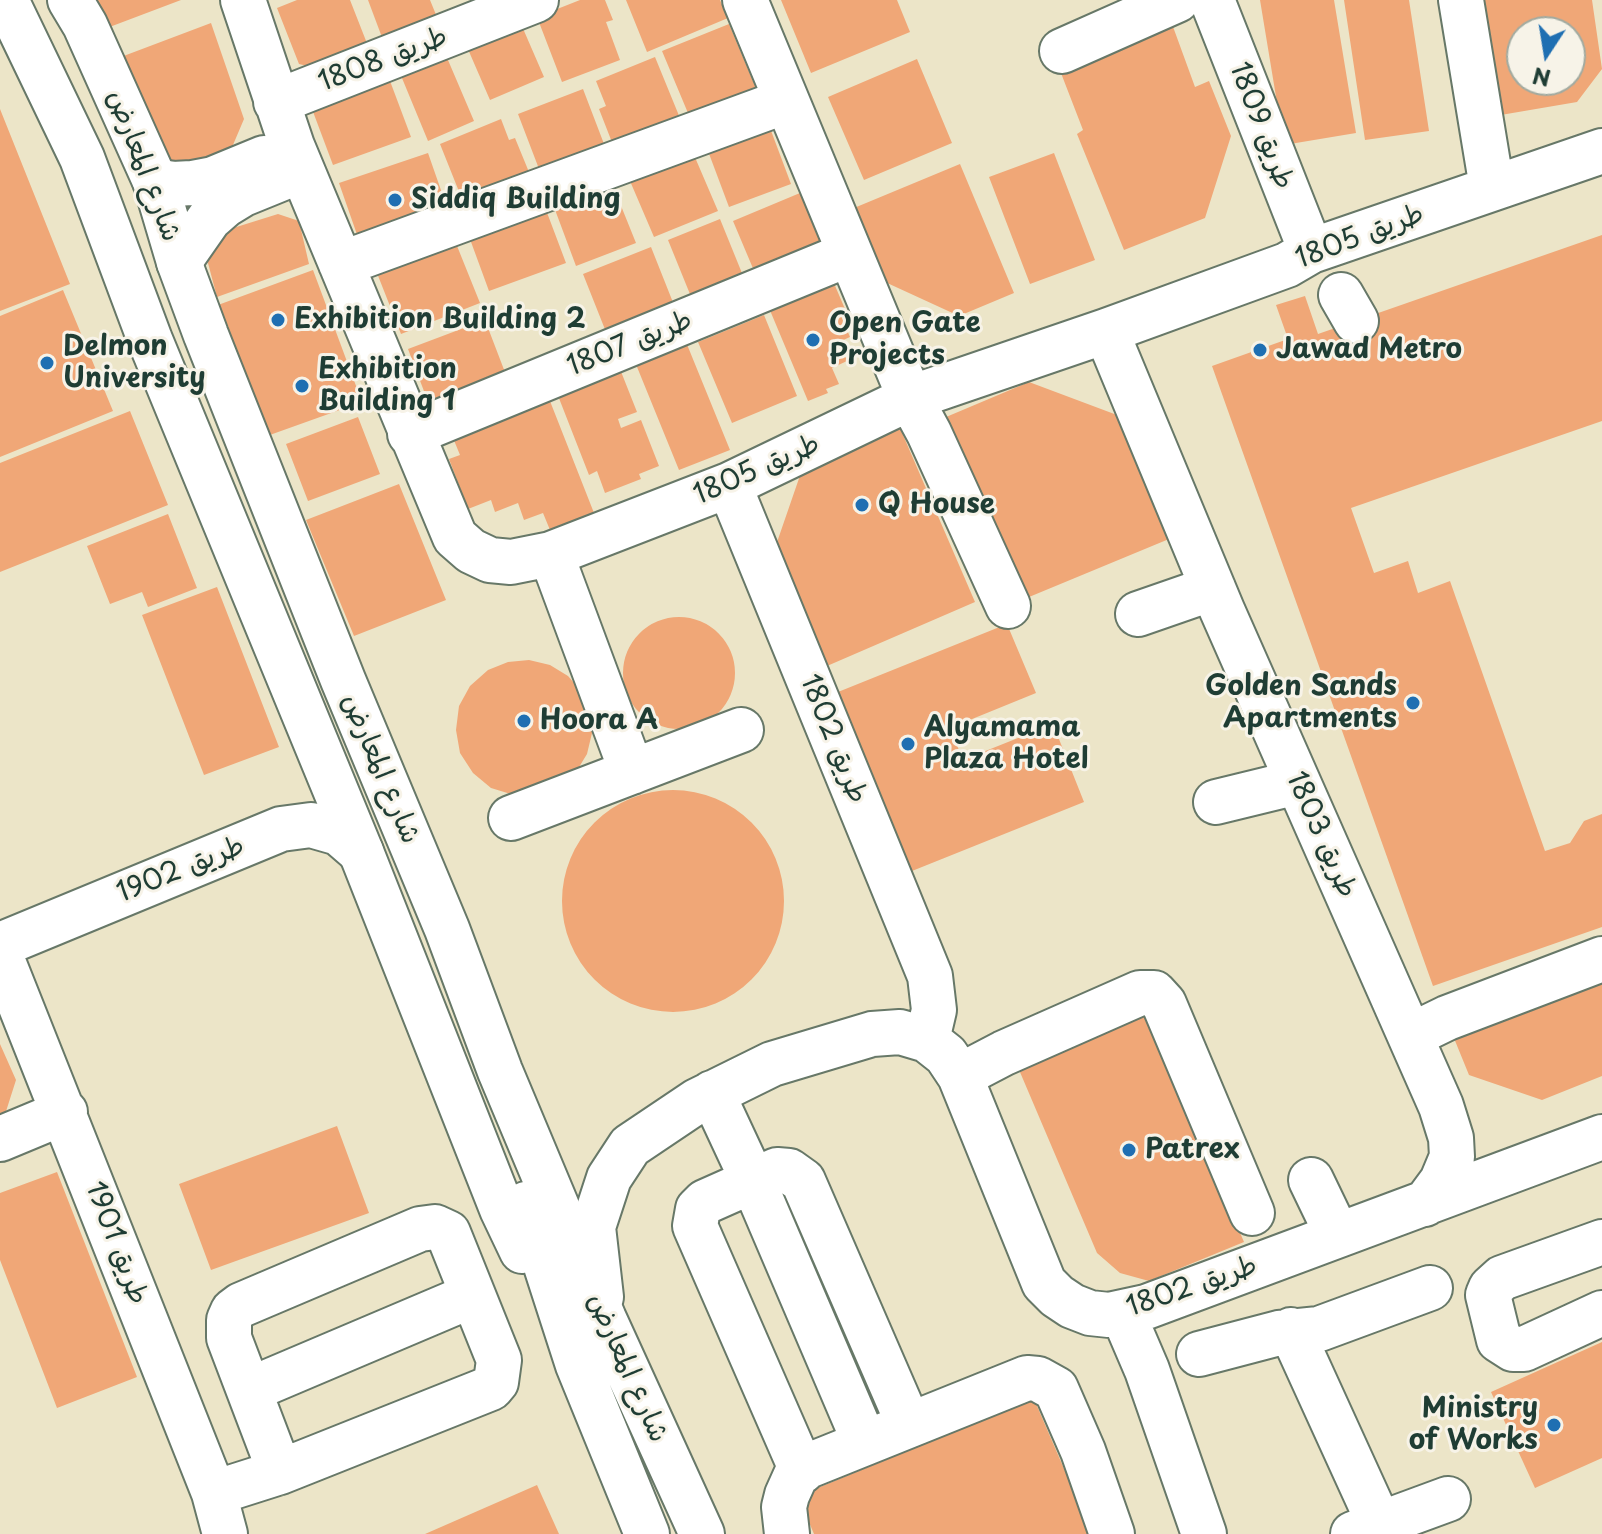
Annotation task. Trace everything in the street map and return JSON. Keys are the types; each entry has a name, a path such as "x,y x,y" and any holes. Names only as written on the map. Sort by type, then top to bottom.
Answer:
{"street":[{"path":"6,0 82,158 150,340 361,852 502,1209 578,1365"},
{"name":"شارع المعارض","path":"43,0 77,58 150,258 319,687 424,932 536,1228 578,1365 642,1526"},
{"name":"شارع المعارض","path":"70,0 85,25 155,181 179,262 343,680 447,929 500,1071 604,1319 702,1534"},
{"name":"طريق 1805","path":"243,0 297,158 455,537 471,551 490,560 511,562 551,554 729,485 910,398 1287,265 1311,251 1602,151"},
{"name":"طريق 1808","path":"276,102 536,0"},
{"path":"745,0 910,398 1008,606"},
{"path":"1062,51 1177,0"},
{"name":"طريق 1809","path":"1212,0 1311,251"},
{"path":"1461,0 1492,188"},
{"path":"341,264 786,101"},
{"path":"155,181 173,184 213,179 297,158"},
{"path":"179,262 209,219 297,158"},
{"name":"طريق 1807","path":"410,434 849,254"},
{"name":"طريق 1803","path":"1106,331 1217,599 1441,1106 1451,1138 1452,1157 1442,1181 1425,1204"},
{"name":"طريق 1802","path":"729,485 930,976 934,1010 927,1040 946,1055 960,1076 1044,1283 1057,1296 1090,1313 1123,1314 1602,1137"},
{"path":"551,554 632,772"},
{"path":"1149,622 1217,599"},
{"path":"511,818 741,730"},
{"path":"281,829 310,804 322,780 322,757"},
{"path":"1216,802 1298,782"},
{"name":"طريق 1902","path":"0,945 281,829 311,825 339,833 361,852"},
{"name":"طريق 1901","path":"0,954 65,1112 220,1514"},
{"path":"1410,1036 1447,1018 1602,959"},
{"path":"960,1076 1004,1053 1140,993 1154,993 1164,1004 1252,1213"},
{"path":"604,1319 593,1227 609,1178 630,1146 712,1093 772,1064 872,1034 900,1032 927,1040"},
{"path":"712,1093 865,1443"},
{"path":"0,1139 65,1112"},
{"path":"802,1471 695,1226 698,1209 705,1202 753,1181 783,1170 795,1173 803,1181 909,1425"},
{"path":"1311,1180 1337,1234"},
{"path":"220,1514 280,1472 491,1388 499,1375 499,1360 448,1233 435,1227 420,1229 233,1311 229,1320 229,1338 280,1472"},
{"path":"1602,1242 1502,1278 1488,1295 1499,1340 1513,1349 1524,1349 1602,1313"},
{"path":"1199,1354 1291,1330 1319,1329 1430,1288"},
{"path":"249,1390 473,1295"},
{"path":"1123,1314 1147,1370 1204,1534"},
{"path":"1291,1330 1372,1530 1448,1499"},
{"path":"787,1534 784,1507 796,1475 802,1471 1017,1381 1038,1379 1056,1389 1083,1451 1112,1534"}],"building":[{"path":"87,0 181,0 99,31"},
{"path":"297,0 350,0 370,51 324,70 299,64 277,8"},
{"path":"368,0 430,0 441,27 386,48"},
{"path":"580,0 605,0 613,20 606,22 620,60 562,82 537,17"},
{"path":"626,0 720,0 728,18 647,52"},
{"path":"781,0 897,0 910,32 811,73"},
{"path":"1260,0 1334,0 1356,133 1284,145"},
{"path":"1344,0 1409,0 1429,131 1365,140"},
{"path":"1468,0 1592,0 1602,69 1586,90 1586,16 1506,16 1506,96 1582,96 1577,102 1489,117"},
{"path":"1168,13 1195,87 1209,81 1231,136 1205,218 1124,250 1077,134 1083,130 1054,55"},
{"path":"518,17 544,77 490,100 464,40"},
{"path":"211,23 244,119 230,152 171,175 113,60"},
{"path":"729,24 760,98 693,125 662,51"},
{"path":"442,46 474,121 428,141 397,66"},
{"path":"655,57 682,123 615,150 599,109 606,106 596,81"},
{"path":"917,59 952,143 864,180 828,97"},
{"path":"387,73 411,137 333,165 309,101"},
{"path":"583,89 609,157 544,182 518,114"},
{"path":"0,109 70,284 0,311"},
{"path":"501,119 509,140 515,138 531,177 464,204 440,144"},
{"path":"767,120 791,184 729,207 705,143"},
{"path":"691,148 718,211 654,237 627,174"},
{"name":"Siddiq Building","path":"428,153 450,216 361,246 339,183"},
{"path":"1054,153 1095,260 1030,284 989,177"},
{"path":"960,164 1014,293 959,316 885,282 854,208"},
{"path":"609,176 636,243 576,266 551,199"},
{"path":"800,193 827,256 760,285 733,221"},
{"path":"543,202 566,263 489,291 467,231"},
{"path":"278,214 299,221 309,264 217,297 204,248 214,234"},
{"path":"720,219 746,283 694,304 668,240"},
{"name":"Golden Sands Apartments","path":"1602,235 1602,421 1351,508 1374,573 1408,561 1418,593 1450,581 1545,851 1570,843 1584,821 1602,814 1602,927 1433,986 1212,366 1288,339 1276,305 1305,296 1318,334"},
{"path":"453,236 480,303 401,334 373,263"},
{"path":"651,247 676,310 608,337 583,274"},
{"path":"313,270 362,402 267,436 218,305"},
{"name":"Open Gate Projects","path":"833,281 848,316 842,318 850,337 839,342 847,361 832,368 839,384 826,389 828,393 808,401 769,308"},
{"name":"Delmon University","path":"63,290 113,411 0,457 0,316"},
{"path":"764,315 797,396 732,423 698,342"},
{"path":"485,320 511,388 430,407 408,349"},
{"path":"686,342 730,450 679,470 635,362"},
{"path":"618,364 637,412 618,419 621,428 641,420 659,466 639,474 641,479 605,493 597,471 589,475 555,388"},
{"path":"1029,382 1117,415 1169,539 1017,602 939,420"},
{"path":"548,396 594,513 550,530 543,513 524,520 518,503 495,512 491,500 468,509 449,459 460,455 451,433"},
{"path":"130,411 168,505 0,572 0,463"},
{"path":"358,417 380,474 308,501 286,444"},
{"name":"Q House","path":"897,421 975,602 827,666 775,548 805,461"},
{"path":"399,484 446,600 354,636 306,520"},
{"path":"168,514 197,588 148,607 142,592 110,604 87,546"},
{"path":"217,587 279,747 204,775 142,615"},
{"path":"679,617 700,621 719,633 731,652 735,673 731,694 719,713 700,725 679,729 658,725 639,713 627,694 623,673 627,652 639,633 658,621"},
{"name":"Alyamama Plaza Hotel","path":"1007,624 1036,693 950,728 963,760 1053,724 1084,802 912,871 838,692"},
{"name":"Hoora A","path":"529,660 550,665 568,676 582,692 591,712 592,733 587,754 576,772 514,795 491,788 473,773 460,753 456,730 459,706 470,686 488,670 508,662"},
{"path":"673,790 716,798 752,822 776,858 784,901 776,944 752,980 716,1004 673,1012 630,1004 594,980 570,944 562,901 570,858 594,822 630,798"},
{"path":"1602,965 1602,1076 1542,1100 1469,1075 1449,1026"},
{"name":"Patrex","path":"1143,1004 1244,1242 1149,1281 1120,1273 1097,1253 1014,1058"},
{"path":"0,1044 16,1080 1,1127 0,1127"},
{"path":"337,1126 369,1213 211,1270 179,1184"},
{"path":"57,1172 137,1377 57,1408 0,1260 0,1193"},
{"name":"Ministry of Works","path":"1602,1342 1602,1458 1535,1488 1491,1392"},
{"path":"1034,1399 1071,1485 1081,1481 1104,1534 814,1534 798,1496"},
{"path":"537,1485 559,1534 425,1534"}],"place":[{"name":"Siddiq Building","path":"395,200"},
{"name":"Exhibition Building 2","path":"278,320"},
{"name":"Open Gate Projects","path":"813,340"},
{"name":"Jawad Metro","path":"1260,350"},
{"name":"Delmon University","path":"47,363"},
{"name":"Exhibition Building 1","path":"302,386"},
{"name":"Q House","path":"862,505"},
{"name":"Golden Sands Apartments","path":"1413,703"},
{"name":"Hoora A","path":"524,721"},
{"name":"Alyamama Plaza Hotel","path":"908,744"},
{"name":"Patrex","path":"1129,1150"},
{"name":"Ministry of Works","path":"1554,1425"}]}
